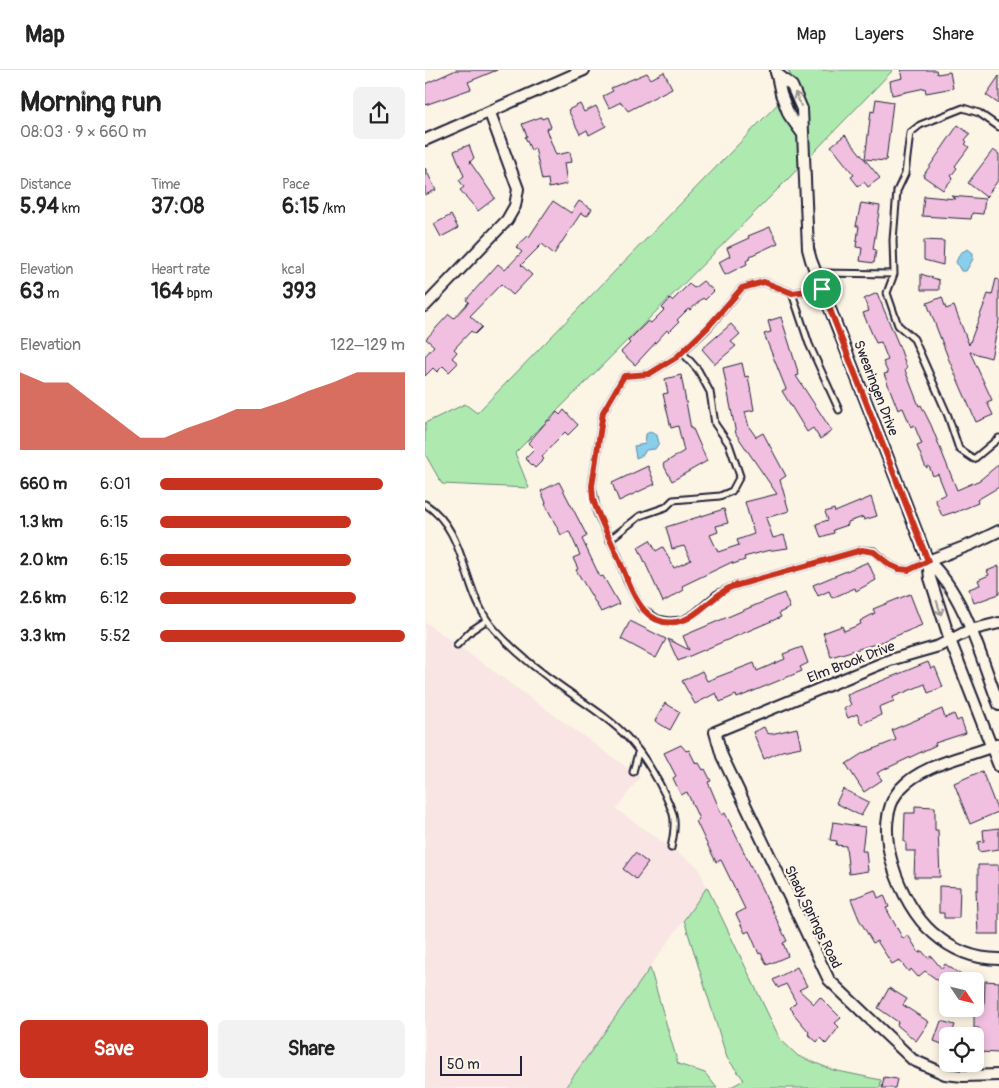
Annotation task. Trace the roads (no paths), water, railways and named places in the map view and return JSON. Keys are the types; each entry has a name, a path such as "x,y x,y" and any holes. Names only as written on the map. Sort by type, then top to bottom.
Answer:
{"street":[{"path":"425,140 584,70"},
{"name":"Swearingen Drive","path":"776,71 781,94 789,115 802,134"},
{"name":"Swearingen Drive","path":"776,71 792,86 802,109 808,249 928,561 929,578 950,640 995,745 999,766"},
{"path":"425,306 507,220 515,206 518,189 490,113"},
{"path":"928,561 999,531"},
{"name":"Swearingen Drive","path":"928,561 943,574 967,619 999,705"},
{"name":"Elm Brook Drive","path":"715,732 890,660 950,640 970,630 999,623"},
{"name":"Shady Springs Road","path":"715,732 734,782 829,980 913,1060 945,1074 963,1076 999,1075"},
{"path":"995,745 930,769 912,778 899,790 891,805 885,831 887,845 896,871 917,917 932,933 953,948 966,954 999,959"}],"lane":[{"path":"999,127 979,113 963,108 920,125 910,133 905,174 897,191 893,240 894,274 887,293 898,325 914,339 948,416 959,450 974,459 999,438"},
{"path":"816,273 894,274"},
{"path":"822,289 792,293 764,282 742,288 707,328 682,352 649,374 624,376 603,412 592,486 597,513 641,608 658,619 669,621 683,620 695,613 717,594 731,587 862,550 874,552 890,565 899,569 909,570 928,561"},
{"path":"792,293 809,344 839,410"},
{"path":"609,540 641,516 666,507 673,500 720,496 731,491 740,476 729,444 715,424 710,392 698,370 682,352"},
{"path":"425,504 436,511 447,525 457,545 479,610 487,620 518,652 627,736 658,782 673,815 671,848"},
{"path":"457,645 472,630 487,620"},
{"path":"633,772 639,753"}],"water":[{"path":"968,249 973,253 973,259 966,271 961,271 956,262 960,253"},
{"path":"650,432 657,435 659,443 655,449 646,450 643,455 636,458 634,446 645,444 646,434"}]}
